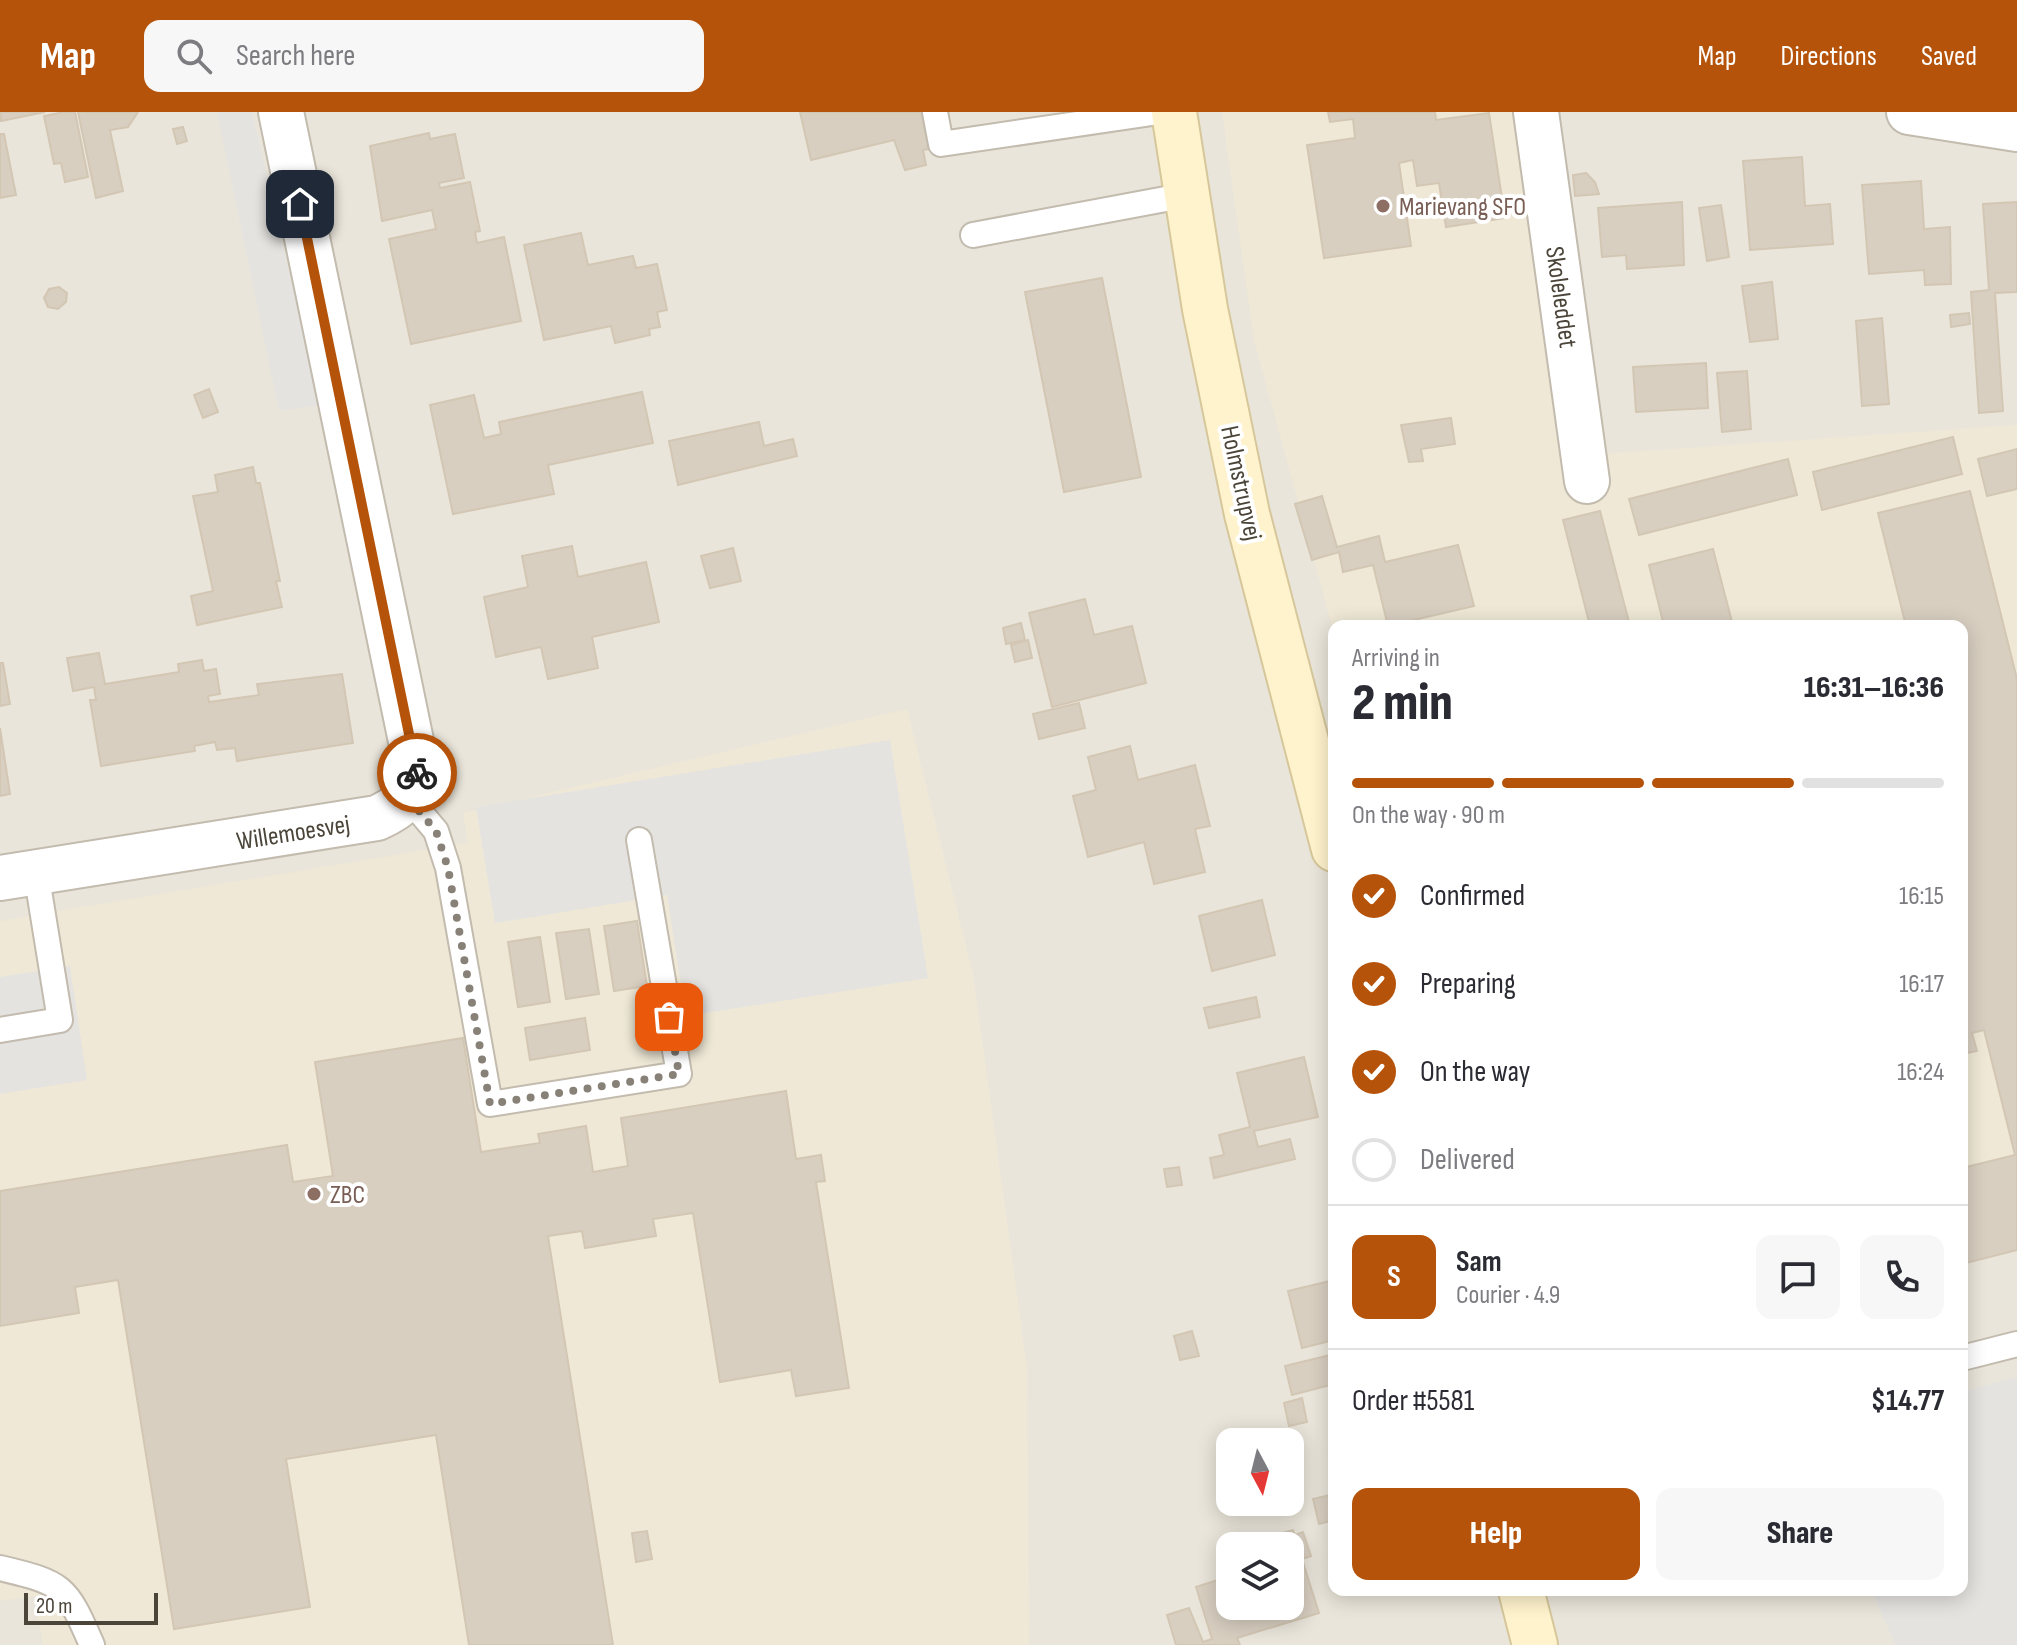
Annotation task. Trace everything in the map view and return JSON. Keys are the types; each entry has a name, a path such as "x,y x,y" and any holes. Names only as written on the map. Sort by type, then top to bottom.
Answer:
{"street":[{"path":"281,112 417,770 409,799"},
{"name":"Holmstrupvej","path":"1174,112 1205,309 1247,514 1328,826"},
{"path":"1909,112 2017,129"},
{"name":"Skoleleddet","path":"1540,113 1587,481"},
{"name":"Willemoesvej","path":"18,875 377,818 409,799"},
{"path":"1523,1596 1535,1645"}],"lane":[{"path":"935,112 941,144 1159,112"},
{"path":"973,235 1187,195"},
{"path":"409,799 436,831 448,868 490,1104 679,1074 639,840"},
{"path":"0,1030 60,1020 18,875"},
{"path":"1968,1356 2017,1344"},
{"path":"0,1568 49,1580 72,1600 92,1645"}],"shaded area":[{"path":"0,112 2017,112 2017,1645 0,1645"},
{"path":"217,112 252,112 320,405 279,411"},
{"path":"1222,112 1514,112 1574,456 2017,425 2017,1243 1968,1255 1968,620 1330,620 1254,340"},
{"path":"907,709 973,974 1027,1368 1029,1645 43,1645 35,1596 0,1601 0,921 468,843 463,813"},
{"path":"890,740 928,978 686,1016 667,895 495,923 476,807"},
{"path":"70,966 87,1080 0,1094 0,977"},
{"path":"2017,1377 2017,1645 1896,1645 1874,1596 1968,1596 1968,1390"}],"building":[{"path":"0,112 45,112 1,121"},
{"path":"75,112 88,177 65,182 61,163 54,164 44,116"},
{"path":"78,112 138,112 128,127 110,130 123,191 96,198"},
{"path":"800,112 921,112 929,149 923,150 926,165 905,170 894,140 811,160"},
{"path":"1328,112 1435,112 1436,120 1489,113 1505,218 1446,227 1439,183 1417,186 1413,160 1399,163 1411,246 1324,258 1307,145 1355,138 1353,119 1330,122"},
{"path":"183,127 187,141 177,144 173,129"},
{"path":"429,133 430,139 455,134 464,178 439,183 440,188 470,182 480,231 475,232 477,243 504,237 521,321 411,344 389,239 436,229 432,210 382,221 370,146"},
{"path":"0,134 4,134 16,195 0,198"},
{"path":"1802,157 1805,206 1830,204 1833,244 1750,250 1743,161"},
{"path":"1586,173 1595,182 1599,194 1575,196 1573,175"},
{"path":"1921,181 1924,229 1950,227 1951,284 1925,285 1924,270 1869,274 1862,185"},
{"path":"1682,202 1684,265 1627,269 1626,255 1602,257 1598,208"},
{"path":"2017,202 2017,292 1995,293 2003,411 1979,413 1971,292 1989,290 1983,204"},
{"path":"1721,205 1729,257 1707,261 1699,208"},
{"path":"581,233 588,265 633,256 636,268 657,264 667,310 657,312 660,327 649,329 650,335 615,343 611,326 544,340 524,245"},
{"path":"1102,278 1141,477 1064,492 1025,292"},
{"path":"1772,282 1778,339 1750,342 1742,286"},
{"path":"59,287 67,293 66,302 58,309 48,307 44,298 49,289"},
{"path":"1969,313 1970,324 1951,327 1950,315"},
{"path":"1882,318 1889,404 1862,406 1856,321"},
{"path":"1706,363 1708,408 1636,412 1633,367"},
{"path":"1747,371 1751,429 1722,432 1717,373"},
{"path":"209,389 218,412 203,418 194,395"},
{"path":"642,392 653,443 548,465 554,494 453,514 430,405 474,395 484,438 501,434 499,422"},
{"path":"1451,418 1455,444 1421,449 1423,461 1409,462 1401,425"},
{"path":"759,422 764,446 793,439 797,456 678,485 669,441"},
{"path":"1953,437 1962,474 1822,510 1813,472"},
{"path":"2017,449 2017,489 1987,496 1978,459"},
{"path":"1788,459 1797,495 1639,535 1629,499"},
{"path":"253,467 256,483 260,483 280,581 276,581 282,607 197,625 191,596 213,591 193,496 218,492 215,475"},
{"path":"1970,491 2017,679 2017,1250 1968,1262 1968,1167 2015,1155 1984,1030 1972,1033 1977,1051 1968,1053 1968,620 1905,620 1878,513"},
{"path":"1322,496 1337,547 1379,536 1385,562 1458,545 1474,606 1414,620 1387,620 1373,565 1343,572 1339,552 1312,560 1295,504"},
{"path":"1600,511 1628,620 1588,620 1563,520"},
{"path":"572,546 578,577 646,562 659,622 592,637 598,668 548,679 541,647 496,657 484,597 528,587 522,556"},
{"path":"733,548 741,581 710,588 701,556"},
{"path":"1713,549 1731,620 1663,620 1649,565"},
{"path":"1085,599 1094,635 1132,626 1146,683 1052,707 1029,613"},
{"path":"1021,623 1025,640 1006,644 1003,628"},
{"path":"1028,640 1032,658 1015,662 1011,645"},
{"path":"99,653 105,684 179,672 178,664 202,660 204,671 216,669 220,694 208,696 209,702 259,695 257,684 342,674 353,743 237,761 235,748 217,750 215,742 194,746 195,751 101,766 90,700 96,700 94,687 73,691 67,658"},
{"path":"0,663 3,663 10,704 0,706"},
{"path":"1079,703 1085,728 1039,739 1033,714"},
{"path":"0,728 10,794 0,796"},
{"path":"1130,746 1138,780 1195,765 1210,826 1195,829 1205,872 1154,884 1144,842 1088,857 1073,796 1096,790 1088,757"},
{"path":"1262,900 1275,955 1212,971 1199,916"},
{"path":"637,921 647,986 614,991 604,926"},
{"path":"589,929 599,994 566,999 556,933"},
{"path":"540,937 550,1002 518,1007 508,942"},
{"path":"1256,997 1260,1017 1209,1028 1204,1008"},
{"path":"585,1018 590,1050 530,1060 525,1028"},
{"path":"463,1038 481,1152 540,1143 538,1134 586,1126 593,1172 628,1166 621,1118 786,1091 796,1159 821,1155 825,1181 816,1182 849,1388 796,1396 791,1370 720,1382 693,1213 653,1219 656,1236 585,1248 582,1231 548,1236 613,1645 469,1645 436,1435 286,1459 310,1607 174,1629 118,1280 75,1287 79,1313 0,1326 0,1191 287,1145 293,1182 333,1176 315,1062"},
{"path":"1304,1057 1318,1117 1254,1131 1258,1147 1290,1139 1295,1159 1214,1178 1210,1158 1224,1155 1219,1135 1250,1127 1237,1073"},
{"path":"1179,1167 1182,1185 1167,1187 1164,1169"},
{"path":"1328,1281 1328,1342 1302,1348 1288,1291"},
{"path":"1192,1331 1199,1356 1180,1360 1174,1336"},
{"path":"1328,1355 1328,1386 1292,1395 1285,1366"},
{"path":"1302,1398 1307,1422 1289,1426 1284,1403"},
{"path":"1328,1495 1328,1522 1319,1524 1313,1499"},
{"path":"647,1531 652,1559 636,1562 632,1533"},
{"path":"1304,1535 1311,1556 1304,1558"},
{"path":"1304,1565 1319,1613 1304,1618"},
{"path":"1216,1581 1216,1620 1296,1620 1237,1638 1240,1645 1176,1645 1167,1615 1189,1608 1203,1642 1212,1639 1196,1587"}],"way so far":[{"path":"417,773 409,799 436,831 448,868 490,1104 679,1074 669,1017"}],"place":[{"name":"Marievang SFO","path":"1383,206"},
{"name":"ZBC","path":"314,1194"}],"route":[{"path":"300,204 417,773"}]}
